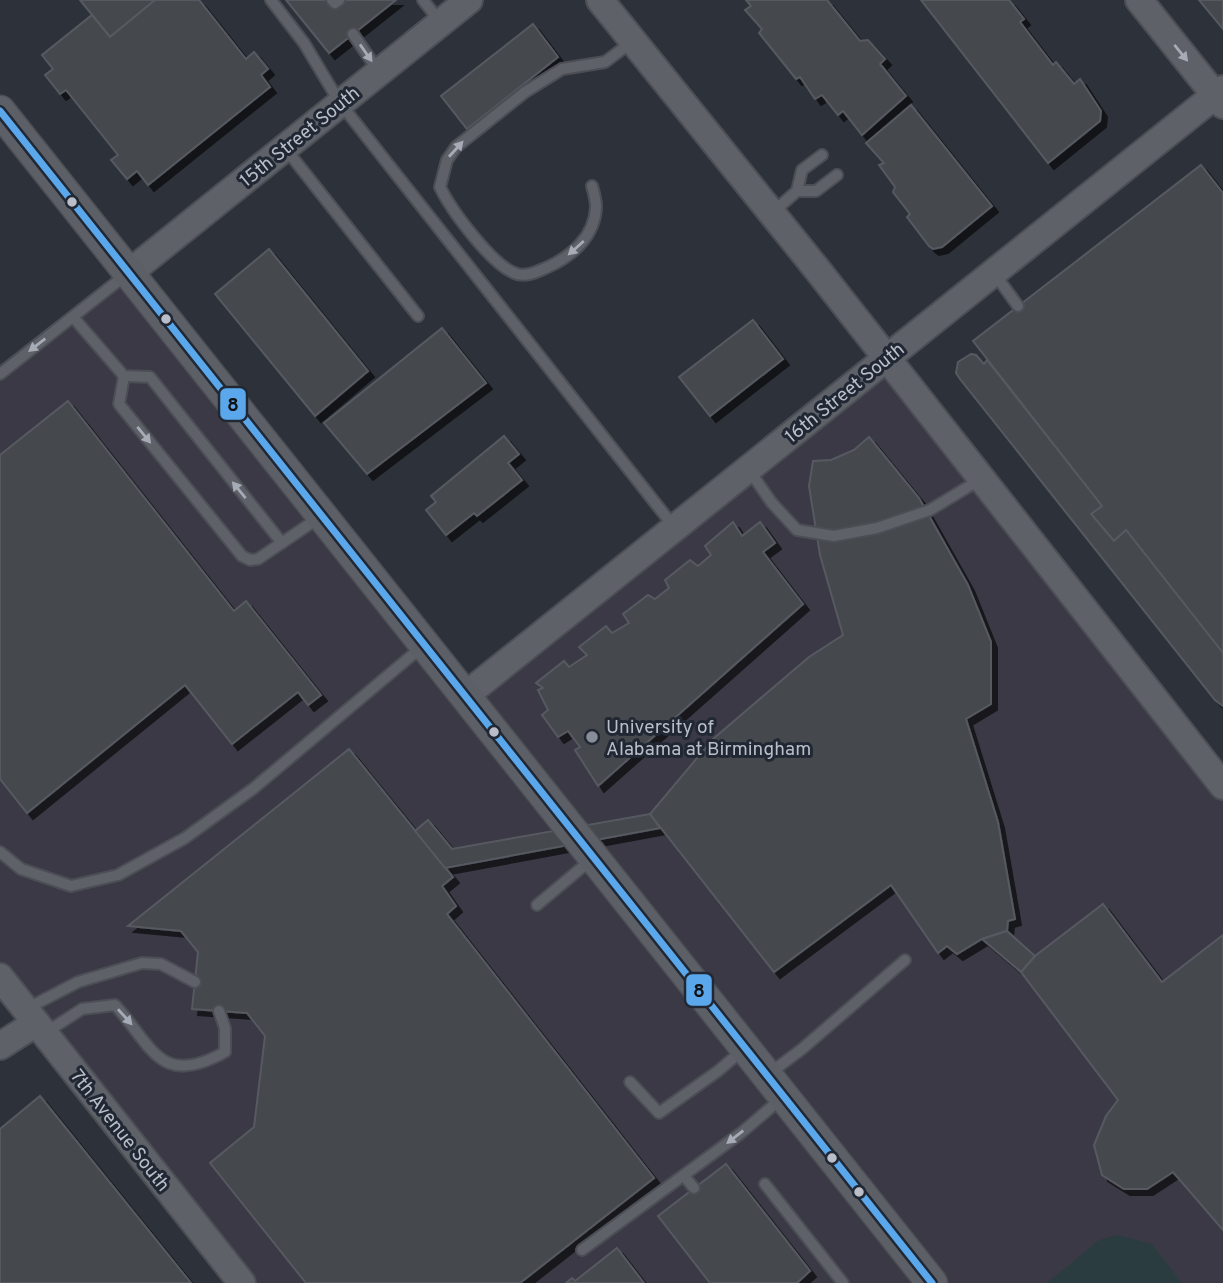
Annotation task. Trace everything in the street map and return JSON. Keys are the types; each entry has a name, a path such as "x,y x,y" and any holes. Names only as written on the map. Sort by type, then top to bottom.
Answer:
{"main road":[{"path":"0,111 932,1283"}],"street":[{"name":"15th Street South","path":"129,273 469,0"},
{"path":"600,0 1221,780"},
{"path":"1139,0 1220,97"},
{"name":"16th Street South","path":"466,695 993,273 1220,97"},
{"name":"7th Avenue South","path":"0,977 242,1283"},
{"path":"0,1046 36,1022"}],"lane":[{"path":"271,0 304,43 340,103 675,528"},
{"path":"332,0 334,3 339,0"},
{"path":"424,0 441,23"},
{"path":"353,34 379,72"},
{"path":"593,186 596,207 585,239 572,253 552,265 534,274 520,275 504,269 488,252 447,201 440,187 447,160 456,147 525,92 562,69 605,62 633,41"},
{"path":"285,148 418,316"},
{"path":"771,214 797,191 802,170 822,155"},
{"path":"797,191 816,191 838,175"},
{"path":"0,374 129,273"},
{"path":"993,273 1018,306"},
{"path":"73,317 124,376 150,377 282,543"},
{"path":"124,376 119,404 242,555 250,560 258,559 322,516"},
{"path":"748,469 772,503 797,530 834,536 877,528 930,510 981,479"},
{"path":"0,852 21,869 71,886 118,876 185,838 254,788 425,644"},
{"path":"537,905 594,857"},
{"path":"582,1250 741,1133 802,1049 905,960"},
{"path":"36,1022 78,982 142,963 162,964 195,982"},
{"path":"36,1022 82,1009 115,1005 133,1025 147,1048 166,1063 185,1068 204,1064 225,1052 225,1027 219,1011"},
{"path":"630,1082 659,1113 746,1048"},
{"path":"684,1176 694,1188"},
{"path":"765,1184 843,1283"}],"shaded area":[{"name":"University of Alabama at Birmingham","path":"129,273 466,695 886,359 1223,786 1223,1283 241,1283 0,977 0,374"},
{"path":"1117,1235 1152,1244 1182,1283 1047,1283 1099,1240"}],"building":[{"path":"80,0 155,0 110,37"},
{"path":"155,0 199,0 246,59 254,52 268,69 261,75 270,87 148,185 137,171 127,179 111,160 118,155 66,90 60,94 45,75 53,69 42,55 92,15 110,37"},
{"path":"286,0 396,0 329,53"},
{"path":"746,0 827,0 860,41 868,40 885,59 880,64 906,96 862,135 843,111 838,115 822,95 815,99 800,77 796,79 759,33 762,29 745,10 751,6"},
{"path":"921,0 1009,0 1024,19 1020,22 1053,65 1056,62 1074,84 1080,79 1101,111 1100,121 1048,163"},
{"path":"1199,0 1223,0 1223,29"},
{"path":"533,24 558,57 467,129 441,96"},
{"path":"911,105 992,206 942,247 933,249 907,217 910,214 893,192 895,187 879,165 884,163 866,143"},
{"path":"1201,165 1223,193 1223,653 1126,530 1114,541 1091,514 1102,506 973,341"},
{"path":"269,249 368,371 315,416 215,294"},
{"path":"753,320 783,359 710,416 679,377"},
{"path":"442,328 486,383 367,474 324,423"},
{"path":"971,354 976,355 984,364 987,360 1102,506 1091,514 1114,541 1126,530 1223,653 1223,706 1215,700 960,379 956,373 958,362"},
{"path":"68,401 234,611 246,601 321,695 308,705 298,692 232,744 185,685 27,813 0,779 0,455"},
{"path":"504,436 519,454 508,463 522,480 477,516 474,513 446,535 426,510 436,502 431,496"},
{"path":"869,437 919,498 968,585 991,642 991,704 966,719 998,822 1015,919 1008,921 1007,931 982,939 957,954 947,946 938,953 891,885 774,972 650,814 713,739 809,657 843,635 820,555 809,486 813,461 831,460 854,450"},
{"path":"733,522 742,536 760,522 775,543 763,552 803,604 598,786 575,750 580,747 568,731 558,737 542,715 548,710 538,690 543,688 536,683 564,661 569,667 587,655 579,647 606,626 612,633 629,623 623,614 648,595 655,599 669,588 665,580 690,560 698,566 711,555 705,546"},
{"path":"349,749 453,877 442,886 456,906 447,914 654,1178 520,1283 306,1283 210,1163 254,1127 265,1036 247,1013 192,1009 198,952 181,931 128,926"},
{"path":"650,814 660,828 445,868 415,831 428,820 452,849"},
{"path":"1103,904 1162,982 1223,935 1223,1230 1173,1172 1147,1189 1124,1189 1102,1175 1094,1145 1106,1116 1118,1100 1021,972 1035,956"},
{"path":"1007,931 1035,956 1021,972 982,939"},
{"path":"40,1096 191,1283 0,1283 0,1129"},
{"path":"726,1164 810,1271 797,1283 710,1283 658,1216"},
{"path":"617,1248 644,1283 566,1283 572,1278 575,1281"}],"transit line":[{"name":"8","path":"0,111 932,1283"}],"place":[{"name":"University of Alabama at Birmingham","path":"592,737"}]}
